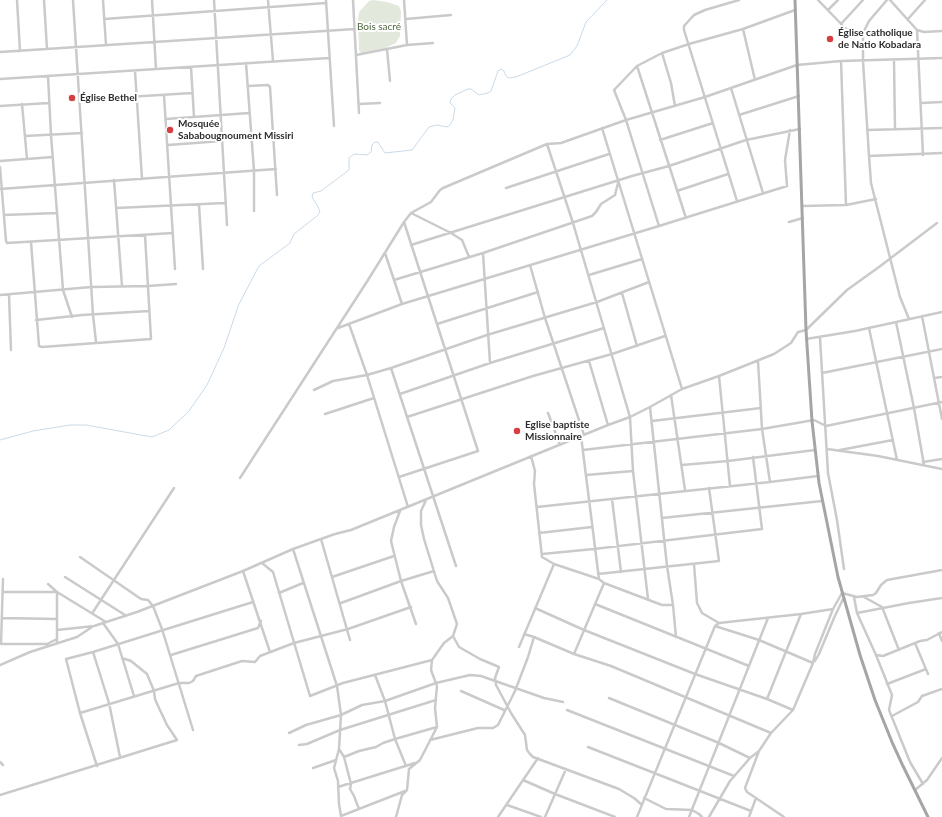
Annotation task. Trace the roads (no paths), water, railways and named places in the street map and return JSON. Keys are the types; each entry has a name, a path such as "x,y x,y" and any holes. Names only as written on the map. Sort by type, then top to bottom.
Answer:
{"main road":[{"path":"795,0 806,339 812,421 822,501 843,599 875,700 900,760 928,817"}],"street":[{"path":"17,0 20,51"},
{"path":"44,0 47,49"},
{"path":"73,0 96,342"},
{"path":"103,0 106,45"},
{"path":"152,0 156,69"},
{"path":"214,0 227,225"},
{"path":"268,0 273,61"},
{"path":"353,0 359,113"},
{"path":"404,0 407,45"},
{"path":"737,201 684,26 694,15 729,2 739,0"},
{"path":"818,0 848,31 863,33"},
{"path":"828,10 838,0"},
{"path":"841,24 863,0"},
{"path":"909,319 900,297 871,183 863,61 863,33 868,21 889,0 917,30 924,32 942,31"},
{"path":"908,19 925,0"},
{"path":"104,19 269,7 326,1 334,126"},
{"path":"659,226 626,120 614,90 637,66 662,53 743,29 795,10"},
{"path":"406,19 451,15"},
{"path":"0,52 355,29"},
{"path":"743,29 754,80"},
{"path":"917,30 923,155"},
{"path":"356,56 407,45 433,43"},
{"path":"387,49 390,81"},
{"path":"662,53 671,83 675,106"},
{"path":"0,79 329,58"},
{"path":"240,478 404,222 411,213 431,202 443,188 547,144 561,143 626,120 705,97 798,65 942,58"},
{"path":"894,60 895,129"},
{"path":"841,62 846,205"},
{"path":"246,63 254,171 254,210"},
{"path":"637,66 686,218"},
{"path":"190,67 194,117"},
{"path":"135,70 142,179"},
{"path":"48,76 63,290 72,317"},
{"path":"248,86 269,86 277,195"},
{"path":"731,88 763,193"},
{"path":"79,100 192,93"},
{"path":"164,95 175,269"},
{"path":"739,115 799,96"},
{"path":"921,103 942,102"},
{"path":"0,106 49,103"},
{"path":"359,104 380,103"},
{"path":"22,104 27,159"},
{"path":"166,119 250,112"},
{"path":"660,140 713,124"},
{"path":"602,128 682,389"},
{"path":"867,130 942,128"},
{"path":"411,245 618,182 746,140 800,129"},
{"path":"337,328 402,304 787,186 785,160 790,130"},
{"path":"25,136 82,133"},
{"path":"168,145 222,141"},
{"path":"547,144 573,223 630,417 633,471 646,569 648,599"},
{"path":"506,188 609,154"},
{"path":"869,156 942,154"},
{"path":"0,160 53,157"},
{"path":"0,167 7,243 173,233"},
{"path":"1,189 276,169"},
{"path":"677,191 728,174"},
{"path":"114,180 122,286"},
{"path":"394,280 483,253 573,223 595,214 601,204 615,195 618,182"},
{"path":"802,206 846,205 876,199"},
{"path":"116,208 226,203"},
{"path":"199,205 204,269"},
{"path":"4,215 57,213"},
{"path":"411,213 462,240 469,256"},
{"path":"789,222 802,218"},
{"path":"399,477 478,451 404,222"},
{"path":"57,630 94,626 126,616 243,571 293,549 351,530 630,417 682,389 774,354 791,342 798,332 806,330 847,290 937,223"},
{"path":"30,242 36,320 40,347 151,339 145,235"},
{"path":"385,253 402,304"},
{"path":"483,253 487,336 490,363"},
{"path":"589,276 642,259"},
{"path":"530,265 582,436 588,501 599,579"},
{"path":"314,390 333,381 367,375 391,368 597,302 649,282"},
{"path":"0,295 92,287 176,284"},
{"path":"437,324 538,292"},
{"path":"622,293 637,346"},
{"path":"9,295 11,350"},
{"path":"36,320 149,311"},
{"path":"806,339 820,338 942,312"},
{"path":"922,316 942,418"},
{"path":"896,322 914,408 923,463"},
{"path":"349,324 367,375 408,506"},
{"path":"400,394 490,363 604,328"},
{"path":"869,328 898,460"},
{"path":"407,417 533,376 589,361 665,336"},
{"path":"820,338 828,473 844,569"},
{"path":"822,373 942,349"},
{"path":"589,361 608,425"},
{"path":"758,361 762,429 770,482"},
{"path":"391,368 456,566"},
{"path":"719,376 730,486"},
{"path":"934,378 942,377"},
{"path":"672,395 686,490"},
{"path":"325,414 374,398"},
{"path":"583,450 725,434 814,420 826,426 942,402"},
{"path":"650,407 676,637"},
{"path":"652,421 761,408"},
{"path":"548,413 560,445"},
{"path":"838,451 893,440"},
{"path":"827,449 923,463 942,469"},
{"path":"682,465 815,450"},
{"path":"531,456 535,471 534,484 542,558 554,564 599,579 662,605 673,606"},
{"path":"542,554 762,529 753,457"},
{"path":"923,463 942,459"},
{"path":"586,475 633,471"},
{"path":"537,507 818,476"},
{"path":"93,612 115,581 174,488"},
{"path":"598,574 719,561 709,488"},
{"path":"396,817 402,795 407,790 409,769 420,760 437,727 435,708 437,686 431,670 432,660 444,642 453,636 457,624 448,598 437,580 421,524 421,511 426,499"},
{"path":"612,499 621,572"},
{"path":"662,518 822,501"},
{"path":"400,510 391,541 401,581 416,624"},
{"path":"539,533 592,527"},
{"path":"321,539 341,603 350,640"},
{"path":"293,549 337,686 341,715 339,749 334,768 338,781 341,816 407,790"},
{"path":"332,577 394,556"},
{"path":"80,557 141,599 148,600 153,606 171,655 193,730"},
{"path":"262,563 273,572 310,696 375,674 432,660"},
{"path":"519,647 554,564"},
{"path":"694,564 697,603 702,613 719,623"},
{"path":"784,817 747,792 745,788 759,751 771,733 793,710 833,609 842,593 854,597 876,594 881,585 887,580 942,570"},
{"path":"243,571 261,621 270,652"},
{"path":"341,603 401,581 434,571"},
{"path":"65,577 126,616"},
{"path":"3,579 1,644 47,644 57,639"},
{"path":"574,654 604,582"},
{"path":"279,593 303,583"},
{"path":"48,584 57,592 93,612 107,622"},
{"path":"3,592 57,592"},
{"path":"57,592 57,643"},
{"path":"864,596 882,607 899,650"},
{"path":"854,597 857,613 892,695 889,708 910,762 923,784"},
{"path":"857,613 882,607 942,598"},
{"path":"813,662 820,654 843,599"},
{"path":"97,766 80,712 66,658 92,652 162,629 253,602"},
{"path":"595,604 749,666"},
{"path":"80,712 179,683 189,683 193,681 196,676 242,661 255,662 260,656 294,643 320,635 348,629 411,607"},
{"path":"535,608 584,630 695,674 767,699 793,710"},
{"path":"637,817 715,626 719,623 833,609"},
{"path":"767,699 802,614"},
{"path":"2,618 56,619"},
{"path":"689,817 768,618"},
{"path":"171,655 258,628 261,621"},
{"path":"103,623 118,644 134,696"},
{"path":"0,665 30,652 78,637 94,626"},
{"path":"715,626 759,640 813,662"},
{"path":"876,655 884,656 915,643 927,640 940,633 942,641"},
{"path":"524,634 574,654 610,666 771,733"},
{"path":"453,636 459,647 480,659 499,667 495,681 500,693 525,735 527,750 533,757 619,789 642,805"},
{"path":"430,740 478,728 493,728 498,724 515,689 528,657 534,637"},
{"path":"915,643 928,674"},
{"path":"92,652 109,703 120,758"},
{"path":"0,795 177,740 161,713 147,674 131,661 122,658"},
{"path":"887,684 926,669"},
{"path":"375,674 385,700 395,738 406,766"},
{"path":"290,733 306,725 341,715 362,705 385,700 436,682 470,675 481,676 515,689 563,702"},
{"path":"892,716 918,702 922,696 942,689"},
{"path":"461,691 504,710"},
{"path":"609,698 719,743 750,758"},
{"path":"299,745 306,744 340,730 389,716 436,700"},
{"path":"567,710 734,776"},
{"path":"344,757 359,751 376,747 395,738 437,727"},
{"path":"588,747 700,792 752,811"},
{"path":"339,749 344,757 351,784 350,789 358,809"},
{"path":"710,817 730,781 750,758 759,751"},
{"path":"498,817 538,758"},
{"path":"914,790 923,784 942,758"},
{"path":"314,768 336,760"},
{"path":"0,762 3,765"},
{"path":"338,787 415,763"},
{"path":"546,817 566,769"},
{"path":"523,780 616,817"},
{"path":"644,798 666,809 692,810 702,817"},
{"path":"749,817 756,798"},
{"path":"507,805 541,817"}],"waterway":[{"path":"0,440 33,431 70,425 86,425 152,437 169,430 189,411 207,385 224,348 239,304 259,266 290,243 294,234 320,212 312,197 313,193 321,191 349,170 349,158 354,154 367,155 371,152 372,145 375,142 378,142 385,153 412,150 429,127 437,125 447,127 453,120 455,108 450,103 451,99 455,95 468,89 471,89 479,95 488,93 491,91 498,71 501,69 509,78 516,77 570,55 577,46 586,22 607,0"}],"place":[{"name":"Église catholique de Natio Kobadara","path":"830,39"},
{"name":"Église Bethel","path":"72,98"},
{"name":"Mosquée Sababougnoument Missiri","path":"170,130"},
{"name":"Eglise baptiste Missionnaire","path":"517,431"}],"park label":[{"name":"Bois sacré","path":"379,27"}]}
